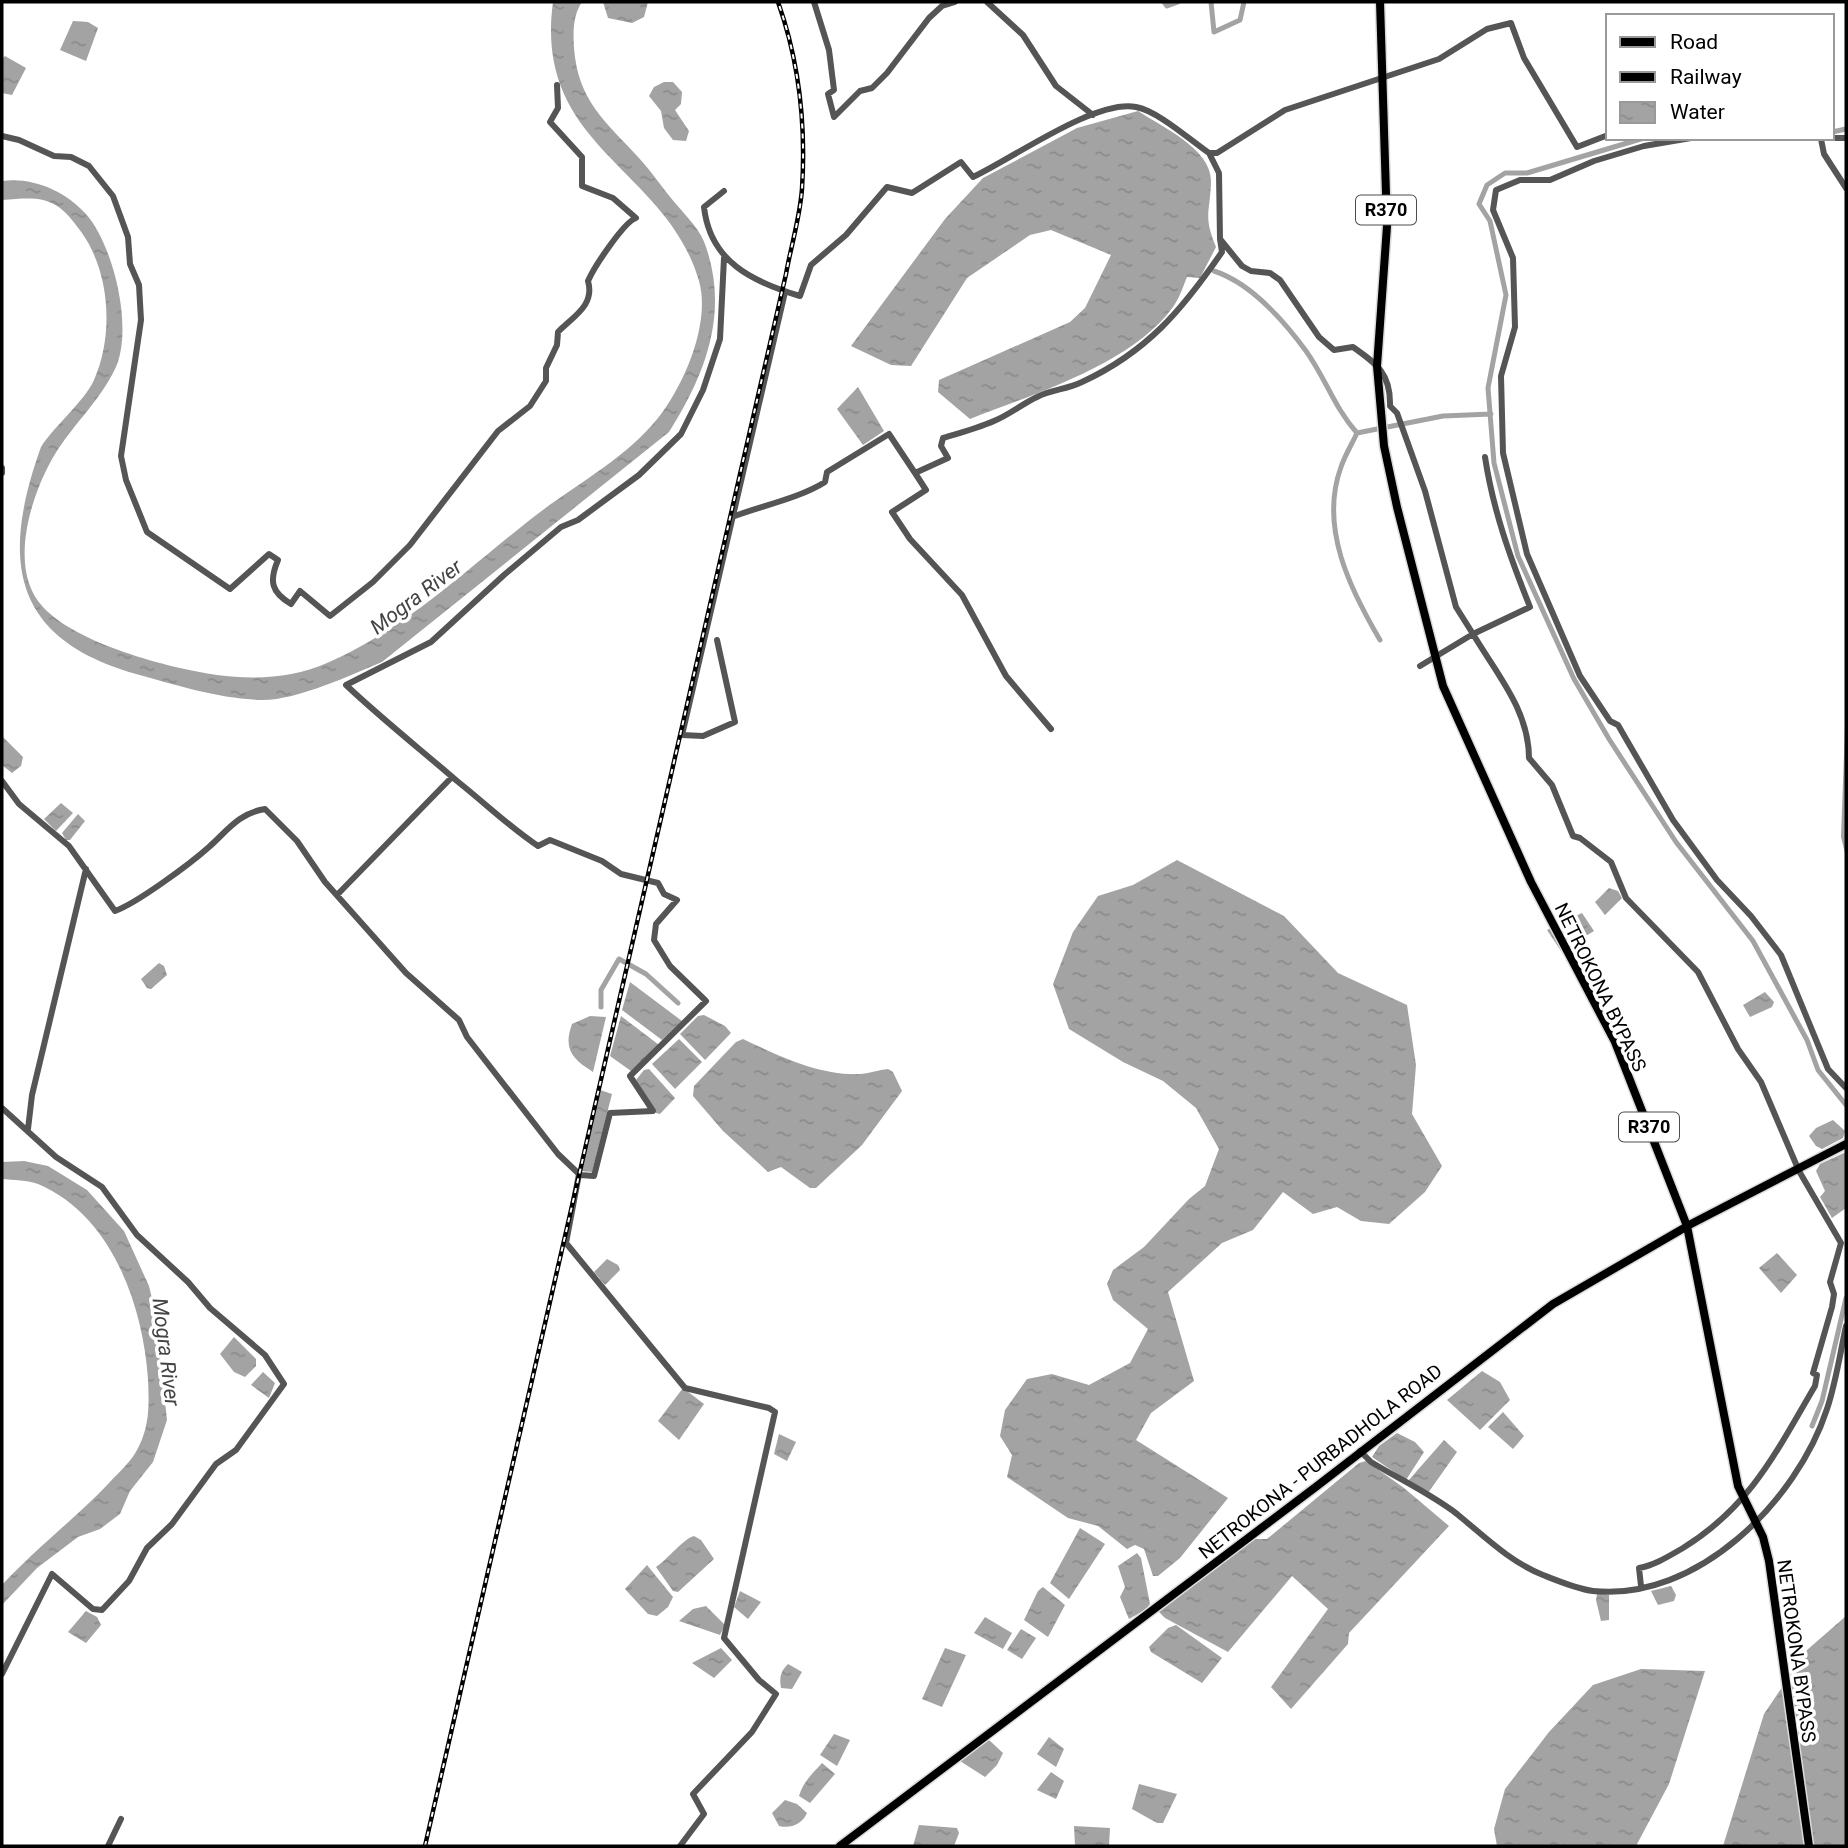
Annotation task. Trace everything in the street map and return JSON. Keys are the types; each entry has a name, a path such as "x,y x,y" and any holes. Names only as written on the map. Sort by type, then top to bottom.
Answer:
{"main road":[{"name":"R370","path":"1377,366 1387,226 1385,78 1380,2"},
{"name":"NETROKONA BYPASS","path":"1377,366 1383,440 1443,687 1531,882 1615,1042 1687,1226 1738,1486 1763,1537 1769,1561 1809,1846"},
{"name":"NETROKONA - PURBADHOLA ROAD","path":"840,1846 1553,1304 1687,1226 1846,1144"}],"street":[{"path":"814,2 829,50 834,90 828,94 834,117 860,91 872,88 887,73 929,18 942,6 955,2"},
{"path":"987,2 1023,35 1056,86 1093,115"},
{"path":"1209,153 1217,153 1285,110 1439,59 1487,29 1511,23 1524,58 1577,147 1606,136"},
{"path":"2,136 19,140 54,156 71,157 89,166 113,196 124,222 130,246 130,264 139,285 141,328 121,456 126,480 147,532 230,589 269,554 278,560 272,586 280,597 290,604 300,591 330,616 373,582 410,545 498,432 530,406 546,381 546,368 557,345 558,332 586,306 592,292 588,281 596,263 606,255 629,220 636,218 613,198 582,186 582,156 550,122 558,108 557,85"},
{"path":"724,191 704,207 714,241 724,258 745,275 800,296 811,265 846,235 887,187 912,193 961,162 973,177 1093,115 1113,108 1135,106 1151,113 1209,153 1219,173 1222,252 1175,317 1145,342 1081,383 1049,395 1039,395 995,421 943,438 941,446 948,458 915,473"},
{"path":"1679,140 1644,146 1594,161 1550,180 1520,180 1496,190 1493,210 1513,258 1515,327 1501,376 1503,453 1527,554 1580,676 1610,721 1618,725 1673,820 1717,880 1751,916 1781,955 1828,1069 1846,1087"},
{"path":"1821,140 1825,154 1846,188"},
{"path":"1220,239 1242,266 1251,271 1270,273 1280,280 1319,337 1335,350 1353,347 1377,366 1391,388 1390,406 1397,413 1425,491 1456,607 1511,693 1529,740 1529,758 1552,785 1570,825 1569,831 1611,862 1626,898 1698,972 1738,1049 1761,1082 1798,1171 1841,1243 1830,1282 1834,1294 1832,1307 1813,1373 1817,1375 1815,1386 1775,1457 1745,1498 1701,1536 1650,1566 1639,1568 1641,1586"},
{"path":"2,781 19,804 69,846 116,911 207,849 227,828 251,811 265,809 297,841 337,895 406,973 459,1020 470,1041 558,1154 580,1175 594,1176 610,1113 653,1111 630,1076 706,1001 670,966 654,940 656,924 677,900 664,894 659,883 621,874 603,861 550,840 538,846 497,818 346,685 431,642 561,527 578,520 639,475 681,434 703,390 720,340 724,258"},
{"path":"717,640 735,722 703,736 682,735 785,292"},
{"path":"732,517 794,494 809,492 825,482 827,472 889,434 926,490 909,504 892,512 910,540 962,595 1006,676 1051,729"},
{"path":"1420,666 1473,634 1530,607 1503,540 1491,496 1485,457"},
{"path":"2,468 2,473"},
{"path":"337,895 452,777"},
{"path":"27,1129 32,1095 86,869"},
{"path":"2,1108 56,1157 102,1187 137,1235 188,1282 210,1308 265,1355 284,1384 236,1450 216,1464 172,1524 146,1548 130,1581 102,1610 93,1609 52,1574 2,1674"},
{"path":"580,1175 567,1244 685,1388 769,1408 776,1415 724,1638 759,1680 776,1694 752,1732 693,1794 704,1814 681,1846"},
{"path":"1360,1451 1371,1462 1455,1513 1522,1566 1591,1591 1619,1591 1682,1577 1731,1545 1763,1514 1803,1460 1827,1410 1844,1346 1846,1326"},
{"path":"108,1846 121,1819"}],"water":[{"path":"553,2 582,2 575,18 574,48 581,82 587,96 595,109 644,163 693,224 706,247 715,296 710,343 693,388 669,432 382,662 323,686 275,699 245,699 214,694 136,674 95,659 63,640 41,617 27,590 20,560 21,526 28,488 41,447 94,380 104,344 106,305 103,285 91,249 73,221 57,206 39,199 2,200 2,181 25,181 48,187 78,206 96,228 105,246 118,289 122,333 115,369 51,461 36,495 26,534 25,555 32,592 43,607 58,620 100,643 174,667 217,675 287,675 327,663 382,634 434,598 531,519 614,460 658,418 677,389 693,353 701,315 699,281 682,242 659,210 606,154 582,124 563,91 552,51"},
{"path":"603,2 648,2 644,17 632,23 608,18"},
{"path":"73,21 88,22 98,28 86,61 60,50"},
{"path":"5,56 26,68 12,95 2,93 2,59"},
{"path":"664,82 673,82 682,92 681,104 675,110 689,131 686,141 673,140 664,128 661,111 649,96 654,87"},
{"path":"1138,111 1195,149 1209,170 1211,182 1208,221 1216,247 1200,278 1187,277 1175,304 1155,327 1108,361 1080,375 970,419 938,392 939,380 1070,322 1085,308 1111,255 1051,230 1030,235 967,278 911,366 891,365 851,346 945,219 983,178 1077,128"},
{"path":"858,387 884,431 863,445 837,409"},
{"path":"1846,700 1846,857 1841,837"},
{"path":"2,736 23,757 21,766 12,773 2,765"},
{"path":"61,803 73,813 56,831 44,819"},
{"path":"78,814 85,821 70,840 66,840 62,833"},
{"path":"1177,860 1284,916 1338,973 1407,1005 1416,1065 1412,1114 1442,1166 1425,1192 1389,1224 1361,1221 1337,1207 1313,1214 1283,1192 1253,1230 1222,1243 1168,1292 1194,1381 1151,1413 1136,1440 1228,1498 1180,1558 1158,1576 1153,1576 1144,1549 1135,1545 1127,1549 1098,1526 1068,1518 1007,1477 1012,1455 1000,1436 1005,1410 1027,1379 1052,1374 1089,1385 1130,1363 1148,1329 1113,1300 1107,1284 1113,1270 1144,1247 1189,1199 1205,1186 1219,1149 1196,1108 1163,1081 1123,1062 1069,1029 1053,984 1073,932 1098,896 1133,885"},
{"path":"1609,888 1618,891 1622,898 1605,915 1595,902"},
{"path":"1582,913 1594,931 1561,951 1547,930"},
{"path":"159,963 164,966 167,975 151,989 147,988 141,979"},
{"path":"630,982 682,1021 662,1040 622,1010"},
{"path":"1765,992 1774,1002 1772,1007 1750,1017 1743,1005"},
{"path":"704,1015 725,1026 731,1033 705,1060 680,1034 698,1016"},
{"path":"590,1016 606,1017 593,1072 575,1058 569,1047 572,1024"},
{"path":"621,1016 659,1045 631,1071 610,1056"},
{"path":"679,1039 702,1062 675,1089 652,1064"},
{"path":"743,1039 800,1064 830,1072 861,1074 888,1069 893,1072 902,1091 862,1145 816,1188 810,1188 781,1167 768,1172 723,1131 693,1096 694,1086 736,1042"},
{"path":"649,1069 675,1098 660,1114 656,1113 636,1080 644,1070"},
{"path":"600,1090 612,1094 592,1172 581,1171"},
{"path":"1833,1120 1845,1131 1843,1138 1822,1149 1816,1146 1809,1136 1816,1128"},
{"path":"1846,1152 1846,1208 1832,1218 1820,1197 1825,1191 1816,1171 1820,1164"},
{"path":"24,1161 48,1166 87,1190 124,1231 149,1286 155,1311 167,1420 153,1462 130,1491 120,1514 100,1529 78,1537 37,1568 2,1605 2,1585 96,1496 133,1456 145,1429 148,1405 145,1351 139,1322 131,1293 119,1266 86,1217 64,1198 38,1184 2,1179 2,1162"},
{"path":"1777,1253 1797,1275 1781,1293 1759,1268"},
{"path":"607,1259 618,1265 620,1270 605,1285 594,1272"},
{"path":"234,1337 256,1359 256,1366 245,1377 234,1372 220,1354"},
{"path":"1482,1371 1500,1382 1510,1400 1480,1430 1447,1400"},
{"path":"263,1372 275,1383 269,1398 251,1385"},
{"path":"683,1388 704,1404 679,1440 658,1421"},
{"path":"1503,1412 1524,1436 1513,1449 1488,1427"},
{"path":"1397,1433 1415,1442 1424,1452 1406,1480 1372,1457 1379,1446"},
{"path":"779,1434 796,1442 787,1461 774,1454"},
{"path":"1444,1440 1457,1452 1428,1493 1408,1481"},
{"path":"1366,1461 1404,1488 1449,1526 1349,1633 1348,1644 1291,1709 1271,1687 1328,1609 1292,1576 1228,1652 1165,1618 1159,1612 1255,1539 1267,1539 1359,1463"},
{"path":"1080,1528 1105,1544 1069,1599 1050,1583"},
{"path":"694,1536 701,1540 714,1559 678,1592 673,1591 656,1567"},
{"path":"1137,1553 1141,1558 1150,1604 1129,1619 1120,1597 1125,1587 1118,1566"},
{"path":"647,1565 673,1597 668,1607 657,1616 648,1614 625,1589"},
{"path":"1671,1586 1676,1595 1674,1601 1658,1605 1651,1591"},
{"path":"1043,1587 1065,1605 1048,1637 1024,1620 1038,1591"},
{"path":"740,1591 761,1602 748,1619 734,1607"},
{"path":"1597,1594 1609,1595 1609,1620 1601,1621"},
{"path":"706,1606 725,1625 720,1635 679,1621 693,1609"},
{"path":"86,1611 97,1617 101,1625 86,1643 68,1632"},
{"path":"1846,1616 1846,1846 1723,1846 1764,1714 1807,1650"},
{"path":"985,1617 1012,1633 1003,1649 974,1633"},
{"path":"1176,1625 1222,1658 1202,1683 1151,1652 1149,1647 1168,1628"},
{"path":"1021,1629 1036,1638 1022,1659 1007,1650"},
{"path":"721,1648 732,1660 714,1678 692,1663"},
{"path":"945,1648 966,1655 942,1707 922,1699"},
{"path":"788,1664 802,1672 792,1689 781,1688 781,1674"},
{"path":"1641,1669 1705,1671 1669,1784 1636,1846 1497,1846 1494,1829 1505,1789 1549,1732 1593,1685"},
{"path":"834,1734 850,1740 837,1766 820,1755"},
{"path":"1049,1737 1064,1749 1056,1767 1037,1754"},
{"path":"989,1740 1003,1753 997,1765 985,1777 960,1761"},
{"path":"822,1763 835,1774 810,1803 799,1796 806,1782"},
{"path":"1051,1772 1064,1781 1056,1799 1037,1790"},
{"path":"1139,1784 1177,1794 1163,1823 1157,1823 1132,1809"},
{"path":"785,1800 797,1804 807,1813 799,1823 783,1827 779,1826 772,1813"},
{"path":"919,1825 957,1828 959,1833 954,1846 913,1846"},
{"path":"1074,1826 1110,1828 1109,1846 1075,1846"}],"waterway":[{"path":"1164,2 1167,6 1178,2"},
{"path":"1211,2 1214,32 1240,20 1244,2"},
{"path":"1834,132 1846,129"},
{"path":"1637,140 1527,173 1505,173 1487,185 1479,204 1490,221 1506,295 1488,388 1494,463 1518,556 1574,679 1609,739 1676,842 1753,941 1807,1040 1818,1070 1846,1105"},
{"path":"1214,271 1241,284 1254,294 1288,328 1313,361 1342,413 1357,433 1443,416 1491,414"},
{"path":"1357,433 1343,463 1335,490 1336,535 1349,579 1380,640"},
{"path":"601,1007 601,990 619,959 646,974 678,1003"},
{"path":"1812,1426 1822,1401 1846,1298"}],"railway":[{"path":"425,1846 797,221 802,189 802,118 796,70 778,2"}],"water label":[{"name":"Mogra River","path":"416,597"},
{"name":"Mogra River","path":"166,1352"}]}
